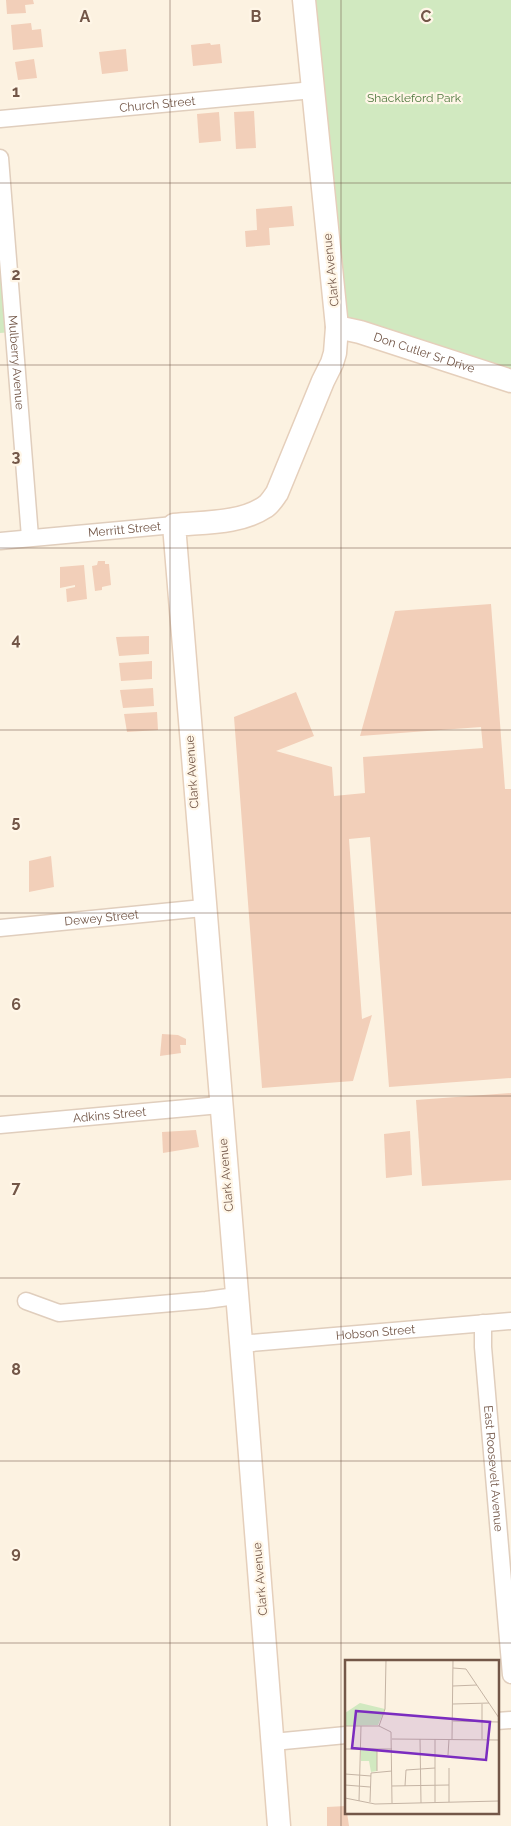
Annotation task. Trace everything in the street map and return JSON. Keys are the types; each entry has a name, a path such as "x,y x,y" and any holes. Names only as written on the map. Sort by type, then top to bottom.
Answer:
{"street":[{"name":"Clark Avenue","path":"249,515 266,507 277,493 335,353 337,327 304,0"},
{"name":"Church Street","path":"0,118 313,90"},
{"name":"Mulberry Avenue","path":"0,158 7,334 30,538"},
{"name":"Don Cutler Sr Drive","path":"337,327 360,332 511,381"},
{"name":"Merritt Street","path":"0,541 174,525 249,515"},
{"name":"Clark Avenue","path":"174,525 203,908 279,1826"},
{"name":"Dewey Street","path":"0,928 203,908"},
{"name":"Adkins Street","path":"0,1126 220,1105"},
{"path":"26,1301 59,1313 236,1296"},
{"name":"Hobson Street","path":"240,1344 511,1320"},
{"name":"East Roosevelt Avenue","path":"483,1323 482,1347 511,1675"},
{"path":"498,1721 511,1720"},
{"path":"273,1742 345,1735"}],"green space":[{"name":"Shackleford Park","path":"308,0 511,0 511,377 340,325"},
{"path":"0,175 13,332 0,333"}],"building":[{"path":"6,0 33,0 34,4 25,5 26,13 7,14"},
{"path":"31,23 32,30 41,29 43,47 13,50 11,25"},
{"path":"210,43 211,45 220,44 222,63 193,66 191,45"},
{"path":"126,49 128,71 102,74 99,52"},
{"path":"34,59 37,78 18,80 15,62"},
{"path":"254,111 256,148 236,149 234,112"},
{"path":"219,112 221,141 199,143 197,114"},
{"path":"292,206 294,226 269,228 270,245 246,247 245,231 257,230 256,209"},
{"path":"98,561 105,561 105,564 109,564 111,585 102,587 102,590 95,591 92,566 97,565"},
{"path":"84,565 87,599 67,602 66,589 75,587 75,585 60,588 60,567"},
{"path":"491,604 505,789 511,789 511,1078 389,1087 370,837 349,839 362,1019 372,1015 353,1081 262,1088 234,717 296,692 314,736 276,751 332,767 334,796 365,793 363,757 483,748 481,727 360,736 395,611"},
{"path":"149,636 149,654 119,656 116,637"},
{"path":"152,661 152,679 121,681 119,663"},
{"path":"153,688 154,706 123,708 120,690"},
{"path":"157,712 158,730 127,732 124,714"},
{"path":"51,856 54,887 29,892 29,861"},
{"path":"162,1034 178,1035 186,1039 186,1045 180,1045 181,1053 160,1056"},
{"path":"511,1093 511,1180 422,1186 416,1100"},
{"path":"196,1130 199,1147 163,1153 162,1132"},
{"path":"410,1131 412,1175 386,1178 384,1134"},
{"path":"345,1806 345,1814 347,1814 349,1826 327,1826 327,1807"}]}
